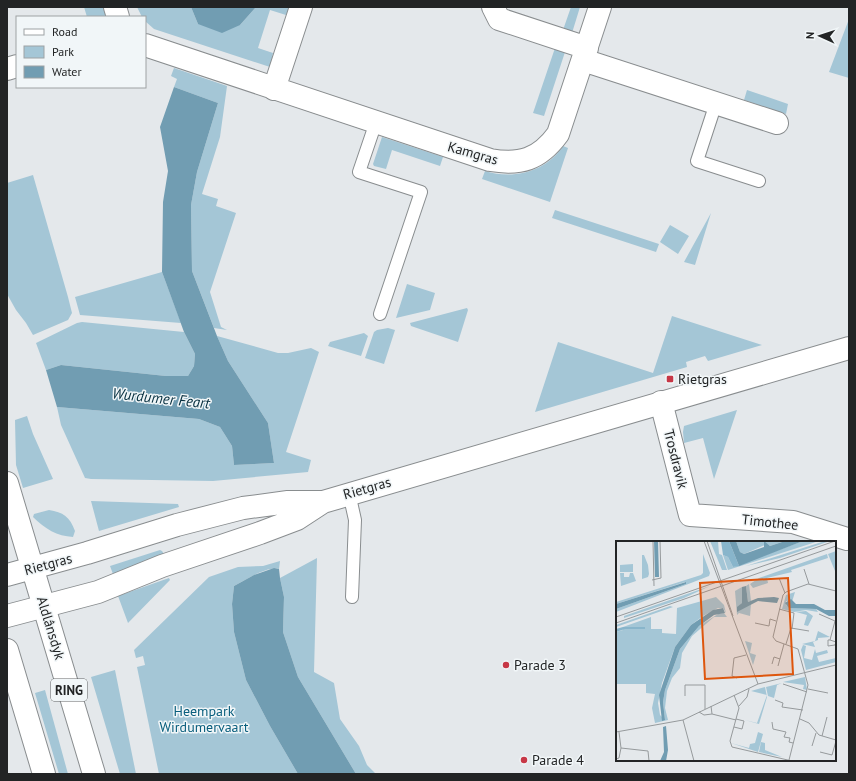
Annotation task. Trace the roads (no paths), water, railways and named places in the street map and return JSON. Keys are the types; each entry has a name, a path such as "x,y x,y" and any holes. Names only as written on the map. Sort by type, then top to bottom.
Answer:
{"street":[{"path":"274,89 301,7"},
{"path":"493,7 499,19 585,54 777,124"},
{"name":"Kamgras","path":"146,45 490,160 504,162 521,161 536,155 550,145 558,134 600,7"},
{"name":"Rietgras","path":"7,575 243,508 288,502 322,502 849,348"},
{"name":"Trosdravik","path":"661,402 690,515"},
{"name":"Aldlânsdyk","path":"7,483 94,774"},
{"name":"Rietgras","path":"7,616 98,592 162,566 297,519 322,502"},
{"name":"Timothee","path":"690,515 793,522 848,536"},
{"path":"7,650 44,774"}],"lane":[{"path":"716,103 698,161 758,181"},
{"path":"376,122 359,172 421,192 380,314"},
{"path":"349,494 355,520 352,597"}],"water":[{"path":"191,7 256,7 240,25 222,33 198,24"},
{"name":"Wurdumer Feart","path":"174,87 218,103 197,172 191,205 192,271 228,361 268,423 274,463 234,465 232,446 220,427 199,419 57,407 46,370 61,365 166,376 188,376 194,366 195,354 184,332 162,272 163,202 168,171 160,127"},
{"path":"274,568 279,569 284,597 283,632 298,677 356,774 298,774 270,726 246,680 234,632 232,604 234,586 254,575"}],"place":[{"name":"Rietgras","path":"670,379"},
{"name":"Parade 3","path":"506,665"},
{"name":"Parade 4","path":"524,760"}],"park label":[{"name":"Heempark Wirdumervaart","path":"204,720"}]}
